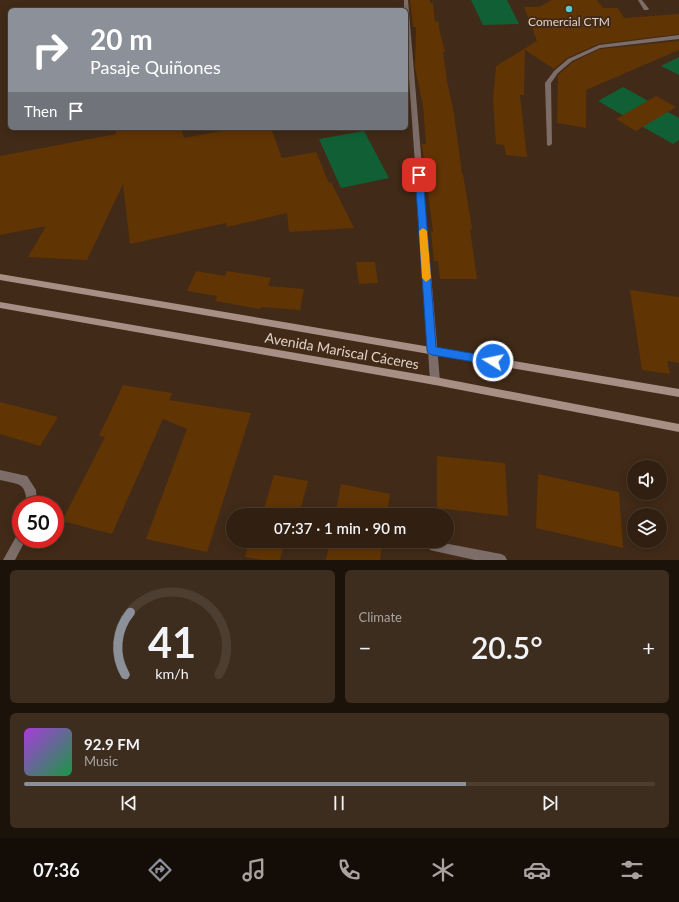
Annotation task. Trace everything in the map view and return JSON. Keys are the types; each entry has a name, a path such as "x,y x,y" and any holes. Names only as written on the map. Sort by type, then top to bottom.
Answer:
{"main road":[{"name":"Avenida Mariscal Cáceres","path":"0,277 679,393"},
{"name":"Avenida Mariscal Cáceres","path":"0,305 436,381 679,428"}],"street":[{"path":"640,0 646,9"},
{"path":"408,27 432,350 436,381"},
{"path":"549,144 548,83 556,72 565,64 570,60 599,47 679,36"},
{"path":"0,475 24,480 31,490 31,496"},
{"path":"9,560 16,548"},
{"path":"444,548 501,560"}],"green space":[{"path":"471,0 507,0 519,24 483,25"},
{"path":"679,57 679,75 661,66"},
{"path":"623,87 679,118 679,140 673,144 598,101"},
{"path":"364,131 389,178 341,188 319,139"}],"building":[{"path":"410,0 430,0 430,3 433,3 435,21 439,22 445,52 443,52 447,81 454,114 462,174 472,229 470,229 477,279 440,279 438,261 434,261 431,232 433,232 422,144 426,144 423,105 415,68 416,27 413,27"},
{"path":"552,0 597,0 603,8 618,8 624,18 679,14 679,34 598,44 567,58 554,69 525,50 524,95 520,95 527,157 506,155 504,145 496,144 493,100 496,66 537,41 524,7 539,7"},
{"path":"679,41 679,50 586,90 586,128 557,123 558,75 573,62 600,49"},
{"path":"656,96 676,107 636,131 616,119"},
{"path":"115,130 182,130 184,138 227,130 272,130 282,158 316,152 329,183 331,182 354,228 289,232 287,213 227,227 226,223 130,244 123,184 87,260 28,257 46,226 0,235 0,156 116,134"},
{"path":"356,262 375,262 378,283 359,284"},
{"path":"196,271 225,276 227,271 271,278 268,286 304,289 300,310 261,307 260,309 215,301 217,296 187,291"},
{"path":"630,290 679,297 679,363 667,361 670,374 642,370"},
{"path":"123,385 172,393 169,400 251,413 207,552 146,539 187,429 163,419 112,534 64,522 64,517 105,437 99,436"},
{"path":"0,402 58,417 40,446 0,434"},
{"path":"437,456 505,463 508,516 454,510 454,508 437,508"},
{"path":"538,474 619,492 623,548 536,528"},
{"path":"274,475 308,481 301,508 264,508"},
{"path":"341,484 390,494 388,508 336,508"},
{"path":"247,548 283,548 280,560 263,560 245,557"},
{"path":"329,548 382,548 380,560 326,560"}],"slow traffic":[{"path":"423,231 426,278"}],"place":[{"name":"Comercial CTM","path":"569,9"}],"route":[{"path":"419,175 432,350 493,361"}]}
